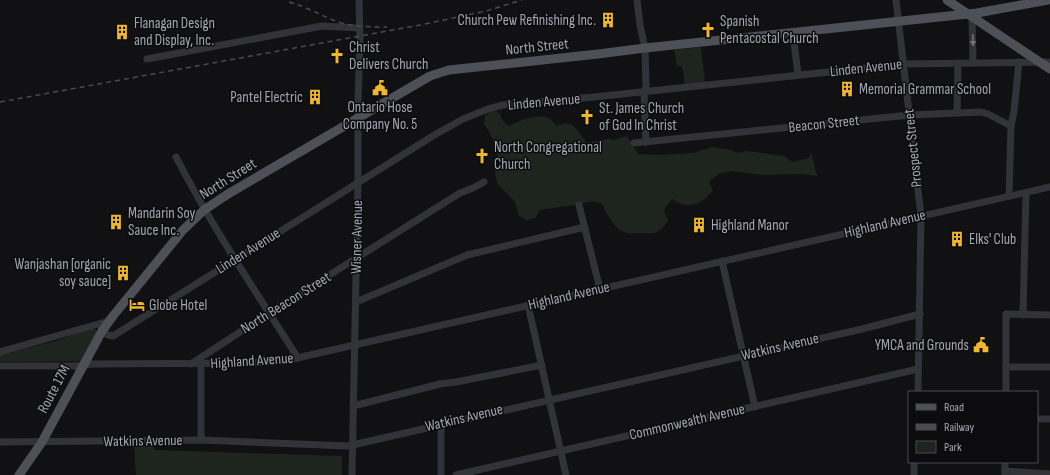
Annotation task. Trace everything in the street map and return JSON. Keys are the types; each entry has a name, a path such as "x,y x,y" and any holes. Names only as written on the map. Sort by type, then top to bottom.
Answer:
{"main road":[{"path":"947,0 1050,69"},
{"name":"North Street","path":"111,319 183,230 204,210 228,194 430,76 441,72 645,48 970,15 1048,0"},
{"name":"Route 17M","path":"19,475 42,442 83,365 111,319"}],"street":[{"path":"359,1 368,0"},
{"path":"637,0 645,48 646,87 644,92 646,142"},
{"name":"Prospect Street","path":"896,0 921,216 918,391"},
{"name":"Wisner Avenue","path":"352,475 357,258 359,1"},
{"path":"970,15 973,63"},
{"path":"147,59 322,26 359,28"},
{"path":"793,33 798,75"},
{"path":"1009,196 1010,126 1014,111 1019,62"},
{"name":"Linden Avenue","path":"102,332 113,336 436,134 463,119 488,109 503,105 644,92 904,64 1050,62"},
{"path":"957,113 958,63"},
{"name":"Beacon Street","path":"634,143 910,115 981,112 988,114 1010,126"},
{"path":"176,157 204,210 298,358"},
{"name":"North Beacon Street","path":"191,364 460,193 484,182"},
{"name":"Highland Avenue","path":"0,366 271,363 1050,187"},
{"path":"1023,315 1026,192"},
{"path":"579,205 600,289"},
{"path":"356,302 467,255 585,227"},
{"path":"722,262 755,407"},
{"path":"528,306 566,475"},
{"name":"Watkins Avenue","path":"0,442 201,440 348,446 862,329 920,314"},
{"path":"1006,391 1006,314 1050,315"},
{"path":"0,352 111,319"},
{"path":"201,364 201,440"},
{"path":"354,406 440,384 542,364"},
{"path":"1006,367 1050,367"},
{"name":"Commonwealth Avenue","path":"456,475 918,369"},
{"path":"1038,419 1050,419"},
{"path":"441,424 441,475"},
{"path":"914,463 914,475"},
{"path":"1005,473 1050,474"}],"green space":[{"path":"701,47 705,82 685,85 682,66 677,66 674,50"},
{"path":"496,111 500,113 502,120 509,126 528,118 538,116 547,117 556,126 567,123 578,130 587,143 608,139 613,140 627,136 638,154 659,155 693,153 713,147 731,150 738,153 746,151 784,156 792,162 809,158 811,152 817,176 802,174 762,175 732,171 719,174 709,181 713,191 699,202 684,205 672,199 664,210 668,221 659,231 653,233 627,233 622,231 611,221 601,203 593,201 539,210 536,218 526,220 519,216 515,202 497,183 495,172 499,165 497,154 492,138 484,124 485,116 490,112"},
{"path":"90,329 95,329 96,333 81,361 0,362 0,355 56,341"},
{"path":"134,446 154,446 155,450 342,456 342,475 136,475"}],"railway":[{"path":"0,102 420,25 486,11 522,0"},
{"path":"289,2 341,23 358,26 387,27"}],"place":[{"name":"Church Pew Refinishing Inc.","path":"608,20"},
{"name":"Spanish Pentacostal Church","path":"708,30"},
{"name":"Flanagan Design and Display, Inc.","path":"122,32"},
{"name":"Christ Delivers Church","path":"337,56"},
{"name":"Ontario Hose Company No. 5","path":"380,88"},
{"name":"Memorial Grammar School","path":"847,89"},
{"name":"Pantel Electric","path":"315,97"},
{"name":"St. James Church of God In Christ","path":"587,117"},
{"name":"North Congregational Church","path":"482,156"},
{"name":"Mandarin Soy Sauce Inc.","path":"116,222"},
{"name":"Highland Manor","path":"699,225"},
{"name":"Elks' Club","path":"957,239"},
{"name":"Wanjashan [organic soy sauce]","path":"123,273"},
{"name":"Globe Hotel","path":"137,305"},
{"name":"YMCA and Grounds","path":"981,345"}]}
